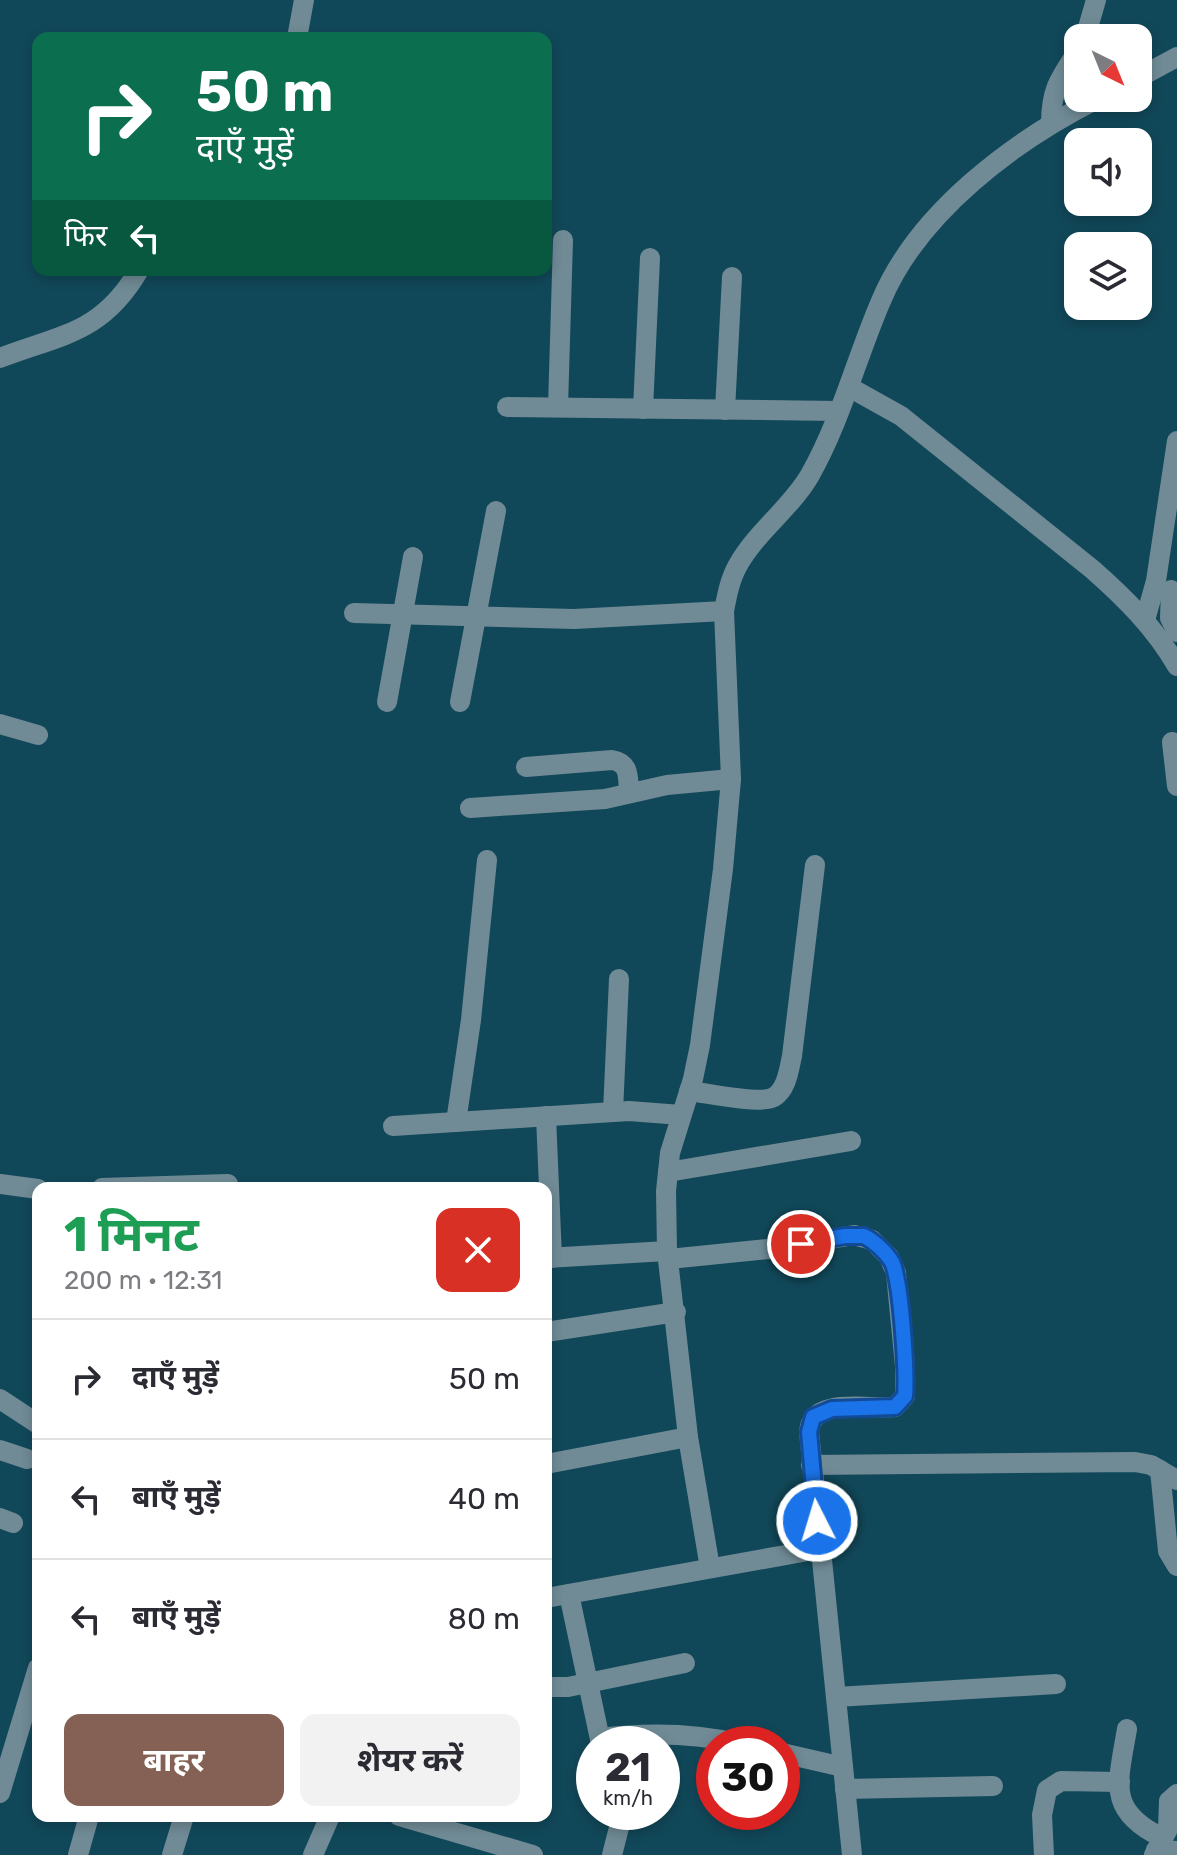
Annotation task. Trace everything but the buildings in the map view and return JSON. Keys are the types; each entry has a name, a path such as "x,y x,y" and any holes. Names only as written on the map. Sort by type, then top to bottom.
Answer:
{"street":[{"path":"298,32 304,0"},
{"path":"1089,24 1096,0"},
{"path":"1152,70 1177,57"},
{"path":"1051,124 1053,91 1064,73"},
{"path":"710,1568 688,1437 668,1255 666,1191 670,1153 700,1045 711,969 731,779 724,611 730,584 749,547 808,478 849,387 882,297 902,262 949,203 1051,124 1073,112"},
{"path":"558,407 563,240"},
{"path":"643,409 650,258"},
{"path":"0,358 96,321 135,276"},
{"path":"725,410 732,277"},
{"path":"849,387 901,416 1092,569 1161,638 1177,666"},
{"path":"507,407 839,411"},
{"path":"1177,441 1167,590 1170,618 1177,632"},
{"path":"460,702 496,511"},
{"path":"387,702 413,557"},
{"path":"1145,620 1167,590"},
{"path":"354,613 574,619 724,611"},
{"path":"0,724 38,735"},
{"path":"1172,742 1176,772"},
{"path":"526,767 612,760 621,762 626,767 629,793"},
{"path":"470,808 605,799 667,785 731,779"},
{"path":"456,1122 471,1020 487,860"},
{"path":"689,1091 763,1099 772,1098 784,1086 792,1056 815,865"},
{"path":"613,1112 619,979"},
{"path":"393,1126 613,1112 681,1115"},
{"path":"546,1116 547,1182"},
{"path":"668,1172 851,1141"},
{"path":"0,1184 32,1188"},
{"path":"552,1258 778,1248 854,1235 872,1240 889,1257 896,1273 905,1396 895,1407 832,1409 813,1417 809,1432 852,1855"},
{"path":"552,1331 676,1312"},
{"path":"0,1399 32,1420"},
{"path":"552,1463 688,1437"},
{"path":"0,1450 27,1459"},
{"path":"811,1465 1135,1462 1151,1465 1168,1475 1168,1551 1177,1566"},
{"path":"552,1597 819,1549"},
{"path":"569,1594 597,1726"},
{"path":"552,1687 568,1687 685,1663"},
{"path":"0,1793 6,1754 32,1684"},
{"path":"836,1697 1056,1684"},
{"path":"1127,1729 1120,1782 1122,1806 1163,1849"},
{"path":"800,1757 843,1767"},
{"path":"1044,1855 1042,1815 1047,1790 1061,1781 1120,1782"},
{"path":"845,1789 993,1786"},
{"path":"1163,1849 1169,1801 1177,1794"},
{"path":"78,1855 87,1822"},
{"path":"172,1855 182,1822"},
{"path":"313,1855 327,1822"},
{"path":"420,1822 533,1855"},
{"path":"612,1855 618,1830"}],"route":[{"path":"801,1244 864,1236 889,1257 896,1273 906,1382 905,1396 895,1407 832,1409 813,1417 809,1432 817,1521"}]}
